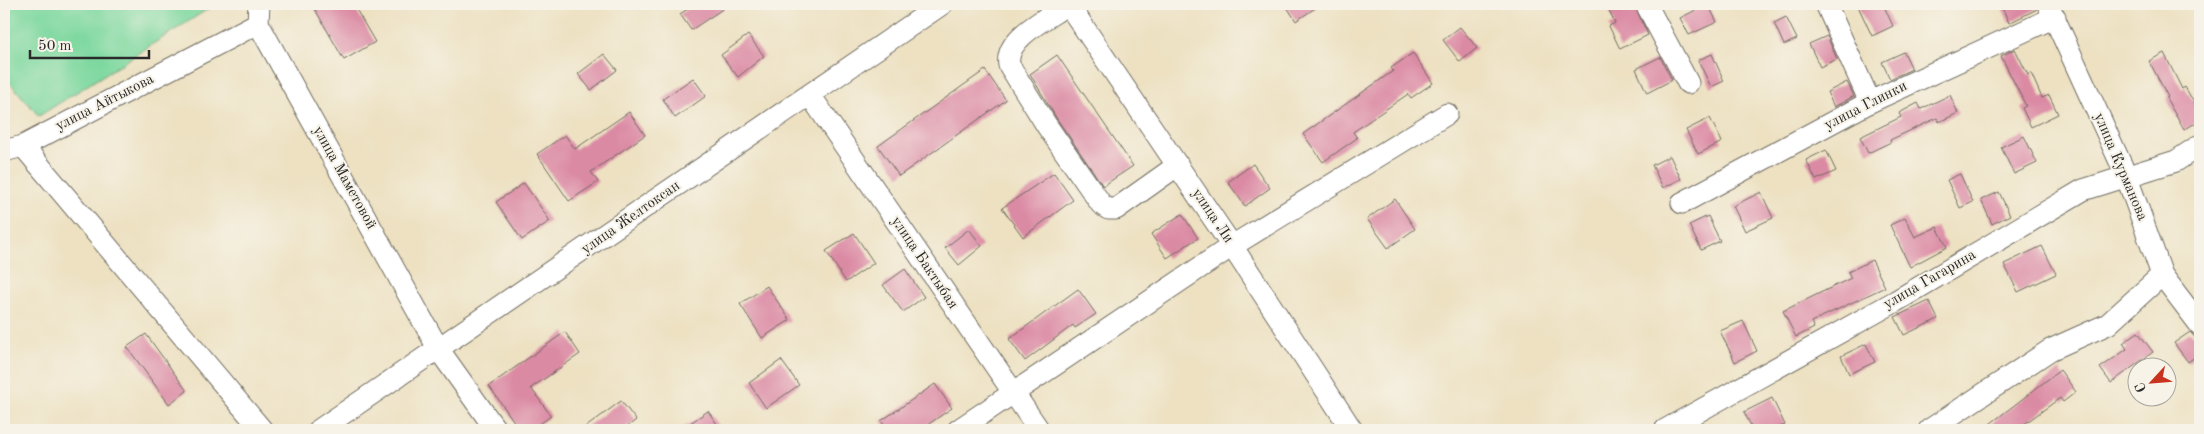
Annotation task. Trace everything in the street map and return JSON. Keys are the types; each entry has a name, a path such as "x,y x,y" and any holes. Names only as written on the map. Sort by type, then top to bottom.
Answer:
{"street":[{"name":"улица Желтоксан","path":"319,430 439,350 942,4"},
{"path":"1068,4 1016,40 1008,57 1009,65 1047,126 1101,204 1108,209 1116,209 1178,165"},
{"name":"улица Ли","path":"1068,4 1178,165 1352,430"},
{"path":"1646,4 1688,82"},
{"path":"1826,4 1870,102"},
{"name":"улица Глинки","path":"1682,204 1870,102 2051,10"},
{"name":"улица Курманова","path":"2051,10 2126,175 2162,275 2200,325"},
{"name":"улица Айтыкова","path":"13,148 259,13"},
{"name":"улица Маметовой","path":"259,13 439,350 496,430"},
{"name":"улица Бактыбая","path":"810,94 1038,430"},
{"path":"958,430 1232,246 1447,114"},
{"name":"улица Гагарина","path":"1666,430 1896,301 2083,190 2126,175 2176,161 2200,144"},
{"path":"13,148 262,430"},
{"path":"1929,430 2050,350 2108,324 2162,275"}],"green space":[{"path":"4,4 216,4 39,116 4,76"}],"building":[{"path":"312,4 353,4 375,42 344,60"},
{"path":"696,4 730,4 691,30 680,14"},
{"path":"1285,4 1321,4 1296,21"},
{"path":"1606,4 1634,4 1648,35 1620,49 1609,26 1615,23"},
{"path":"1708,4 1717,22 1689,35 1680,18"},
{"path":"1857,4 1883,4 1893,26 1872,36"},
{"path":"2010,4 2036,4 2037,9 2009,23 2002,7"},
{"path":"1786,17 1797,39 1784,45 1774,23"},
{"path":"1460,27 1477,48 1460,62 1443,40"},
{"path":"748,35 764,56 738,77 721,55"},
{"path":"1827,36 1837,59 1820,67 1809,44"},
{"path":"2015,49 2028,75 2031,73 2042,98 2049,95 2058,114 2031,127 2022,108 2026,106 2001,56"},
{"path":"1904,52 1912,69 1890,79 1882,62"},
{"path":"1413,53 1433,83 1411,98 1408,94 1353,132 1357,138 1323,162 1303,134 1393,71 1391,68"},
{"path":"2164,53 2182,89 2185,87 2200,113 2200,120 2184,130 2166,98 2168,97 2149,61"},
{"path":"604,54 617,70 591,90 578,74"},
{"path":"1712,54 1724,81 1711,87 1698,60"},
{"path":"1057,55 1133,166 1103,186 1057,119 1030,74"},
{"path":"1660,57 1672,80 1647,93 1636,69"},
{"path":"985,70 1006,100 899,176 878,146"},
{"path":"693,78 706,96 675,118 663,99"},
{"path":"1847,82 1854,96 1834,107 1827,92"},
{"path":"1950,95 1958,113 1939,122 1937,118 1890,140 1891,142 1868,153 1860,137 1901,117 1899,113 1918,103 1921,109"},
{"path":"629,112 645,135 591,172 598,182 569,201 537,154 565,135 575,149"},
{"path":"1710,118 1722,142 1698,154 1686,130"},
{"path":"2024,136 2037,163 2014,174 2001,147"},
{"path":"1826,150 1836,171 1816,180 1806,160"},
{"path":"1670,156 1681,179 1663,188 1652,165"},
{"path":"1253,164 1270,188 1245,206 1228,182"},
{"path":"1054,173 1073,200 1023,237 1002,208"},
{"path":"1960,174 1973,202 1960,208 1947,180"},
{"path":"524,183 550,221 522,240 496,202"},
{"path":"1761,192 1773,218 1745,231 1733,206"},
{"path":"1999,192 2010,215 1992,224 1981,200"},
{"path":"1395,199 1415,229 1388,248 1367,219"},
{"path":"1182,214 1198,238 1167,258 1151,234"},
{"path":"1708,216 1720,241 1701,250 1689,225"},
{"path":"1905,218 1915,237 1937,227 1947,247 1910,267 1890,225"},
{"path":"969,229 982,246 959,265 945,248"},
{"path":"854,233 874,263 846,282 826,251"},
{"path":"2042,246 2056,274 2018,292 2004,264"},
{"path":"1872,260 1885,287 1811,322 1814,328 1796,337 1783,311 1851,278 1848,272"},
{"path":"905,269 924,297 903,312 883,285"},
{"path":"767,286 790,320 762,338 740,304"},
{"path":"1078,289 1096,314 1075,328 1073,325 1025,361 1009,339"},
{"path":"1929,301 1938,319 1904,335 1895,317"},
{"path":"1743,321 1757,351 1735,362 1720,331"},
{"path":"565,332 580,354 531,388 551,416 531,430 520,430 489,386"},
{"path":"2138,332 2153,352 2148,356 2126,356 2126,372 2111,383 2100,368 2127,349 2123,343"},
{"path":"2190,332 2200,343 2200,353 2188,362 2174,343"},
{"path":"146,334 187,391 169,404 127,347"},
{"path":"1866,344 1875,362 1849,374 1841,356"},
{"path":"781,360 799,385 766,408 749,383"},
{"path":"2060,370 2076,392 2063,402 2060,398 2016,430 1982,430"},
{"path":"935,384 952,408 920,430 888,430 881,421"},
{"path":"1772,398 1785,425 1773,430 1753,430 1744,412"},
{"path":"621,401 636,420 623,430 582,430"},
{"path":"708,411 721,430 680,430"}]}
